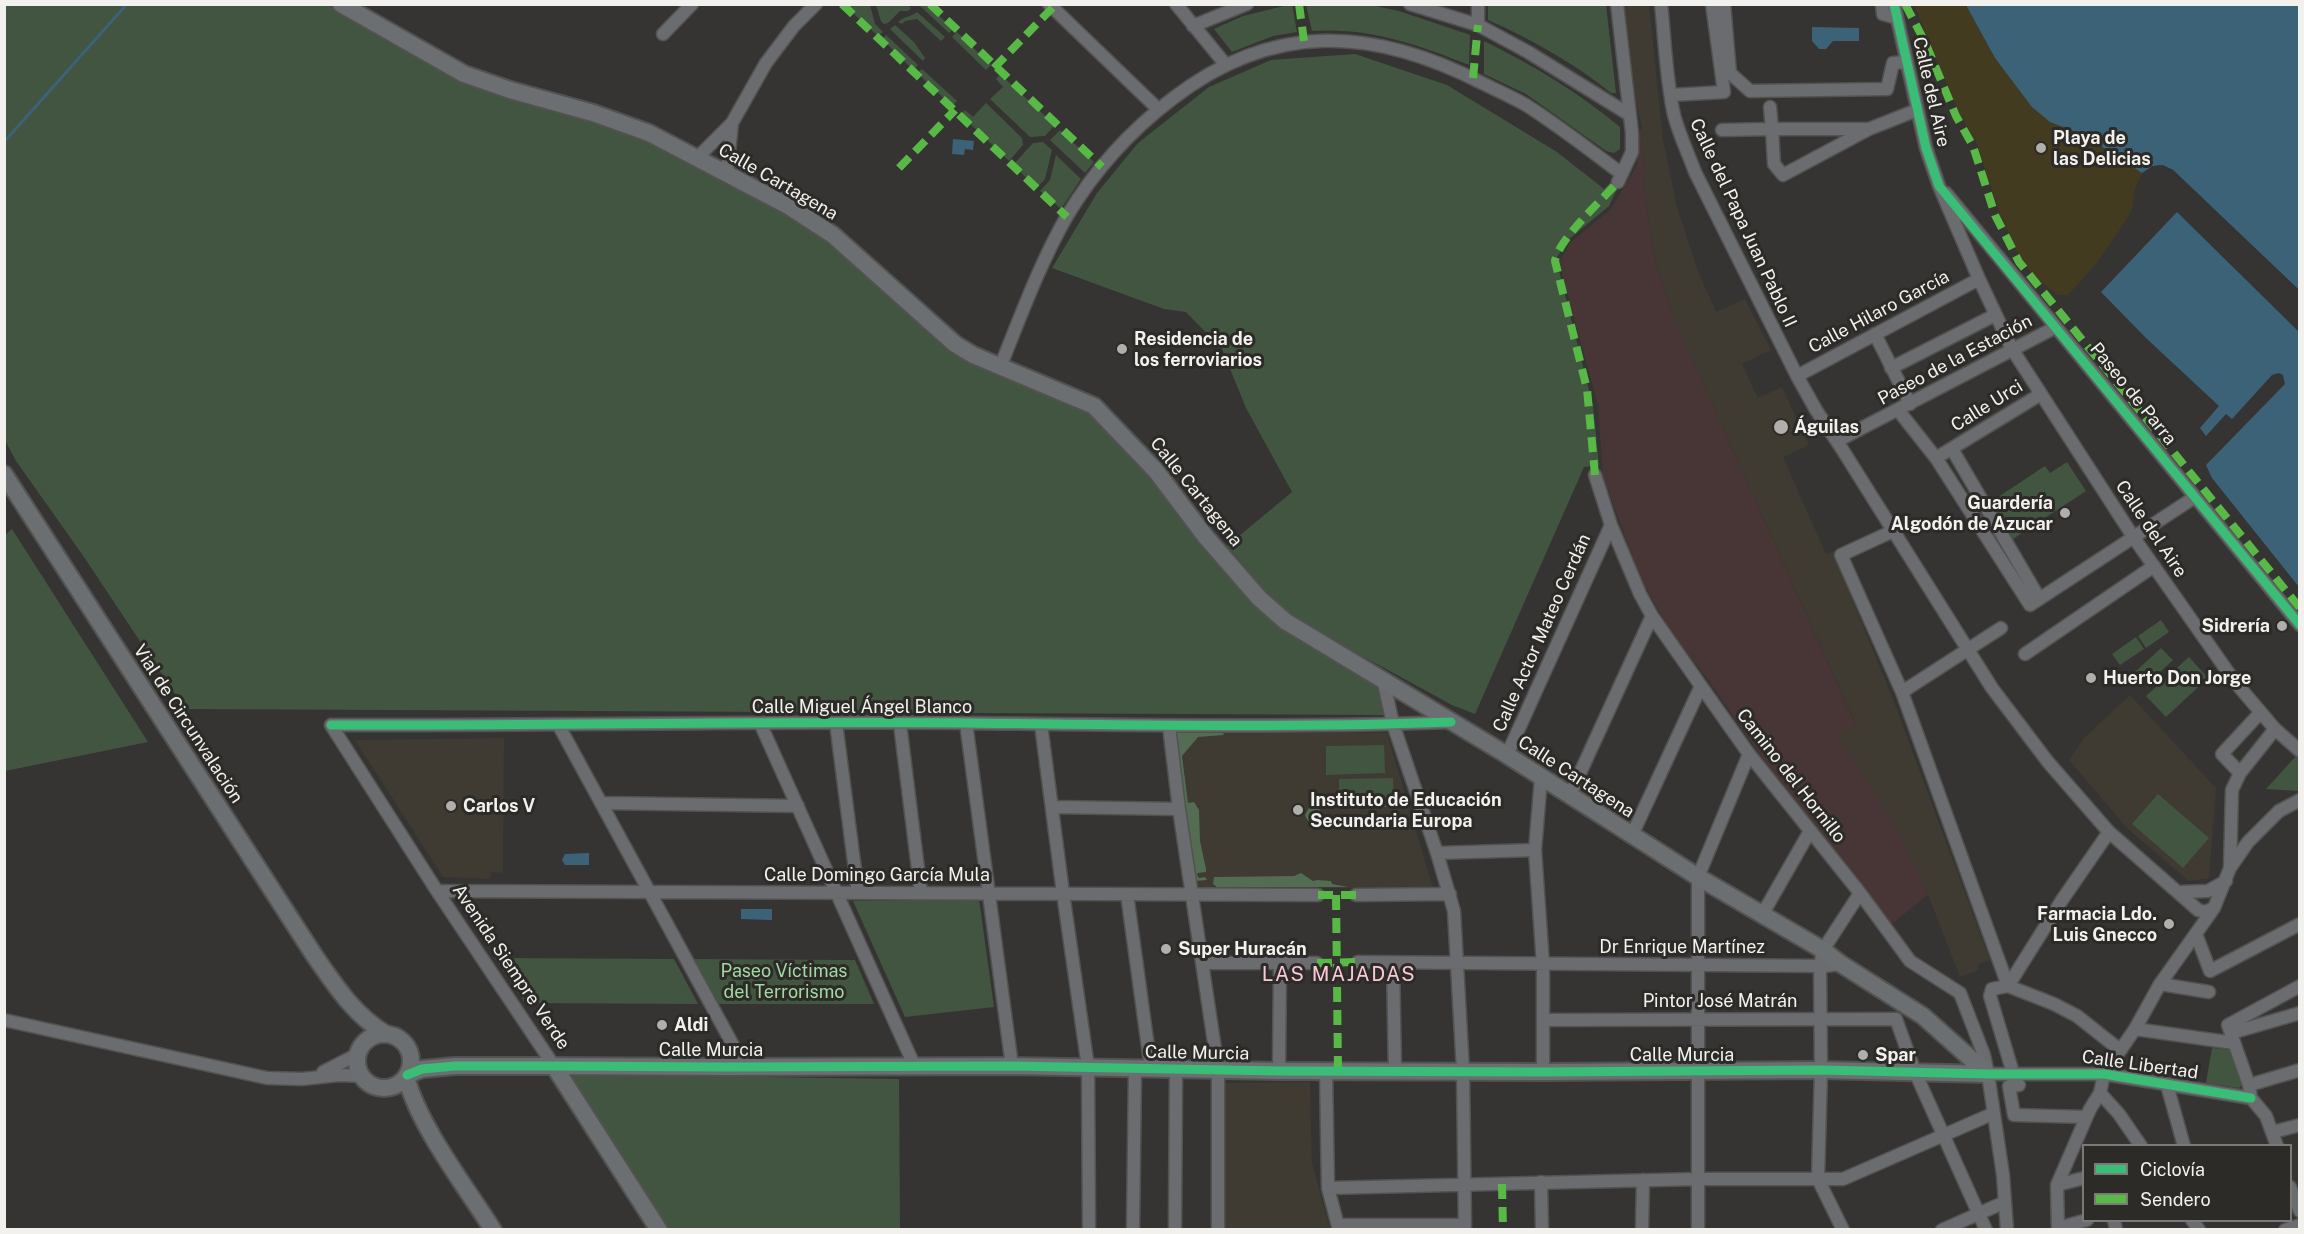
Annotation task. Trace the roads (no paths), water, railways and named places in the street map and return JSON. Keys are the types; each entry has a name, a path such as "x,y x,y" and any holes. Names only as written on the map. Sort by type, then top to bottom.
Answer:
{"main road":[{"name":"Calle Cartagena","path":"341,4 464,74 510,90 621,122 649,133 790,207 833,235 955,344 973,355 1094,405 1155,471 1205,536 1272,610 1304,633 1507,755 1569,797 1762,915 1821,958 1841,964 1903,1014 1923,1016 1988,1074"},
{"name":"Vial de Circunvalación","path":"4,474 341,994 357,1029 359,1053"},
{"name":"Vial de Circunvalación","path":"341,994 369,1023 386,1034"},
{"path":"385,1087 395,1085 406,1076 411,1062 408,1048 398,1038 386,1034 376,1035 369,1039 359,1053 358,1066 368,1082 385,1087 401,1099 433,1137"},
{"name":"Calle Murcia","path":"408,1048 435,1061 455,1066"},
{"name":"Calle Murcia","path":"406,1076 422,1068 455,1066 1012,1066 1279,1071 1543,1072 1821,1070 1988,1074"},
{"name":"Avenida Siempre Verde","path":"554,1066 659,1230"},
{"path":"406,1076 412,1097 433,1137 493,1230"}],"street":[{"path":"663,34 692,4"},
{"path":"697,158 732,123 766,63 794,26 816,4"},
{"path":"1048,4 1158,109"},
{"path":"1176,4 1226,65"},
{"path":"1193,26 1247,4"},
{"path":"1410,4 1478,25 1528,52 1630,115"},
{"path":"1478,4 1478,25"},
{"path":"1001,365 1036,279 1072,209 1099,170 1158,109 1191,84 1226,65 1277,46 1310,40 1338,40 1391,48 1446,65 1525,105 1620,178 1632,152 1617,4"},
{"name":"Calle del Papa Juan Pablo II","path":"1661,4 1674,117 1695,171 1816,410 1838,441 1992,688 2018,725 2109,832 2197,908"},
{"path":"1671,94 1724,92 1712,4"},
{"path":"1724,4 1730,73 1750,91 1887,89 1893,63 1906,62"},
{"path":"1882,4 1883,14 1897,18"},
{"name":"Calle del Aire","path":"1894,4 1926,148 1939,186 2012,349 2134,538 2235,682 2275,729 2300,751"},
{"path":"1770,107 1774,164 1783,175 1869,129 1917,110"},
{"path":"727,173 732,123"},
{"path":"1722,130 1869,129"},
{"name":"Paseo de Parra","path":"1939,186 2300,625"},
{"path":"1960,235 1967,228 1974,227"},
{"name":"Calle Hilaro García","path":"1797,376 1979,279"},
{"path":"1891,368 1995,315"},
{"name":"Paseo de la Estación","path":"1838,441 2056,327"},
{"path":"1875,333 1910,404"},
{"name":"Calle Urci","path":"1936,458 2041,394"},
{"path":"1898,410 1936,458 2030,605 2195,497"},
{"path":"1952,449 2039,598"},
{"name":"Camino del Hornillo","path":"1595,475 1611,525 1631,575 1652,616 1701,686 1749,754 1860,893 1910,961 1960,993 1984,1055 1988,1074 2006,1202 2007,1230"},
{"name":"Calle Actor Mateo Cerdán","path":"1507,755 1611,525"},
{"path":"1893,531 1841,555 1902,692 2008,986"},
{"path":"2025,654 2154,566"},
{"path":"1569,797 1652,616"},
{"path":"1902,692 2001,628"},
{"path":"1326,1070 1328,1188 1338,1227 1465,1227 1463,1071 1454,911 1437,853 1393,724 1383,679"},
{"path":"1632,835 1701,686"},
{"path":"2240,773 2222,754 2260,713"},
{"name":"Calle Miguel Ángel Blanco","path":"331,725 966,723 1169,726 1451,722"},
{"path":"760,723 915,1067"},
{"path":"836,723 858,893"},
{"path":"966,723 1012,1066"},
{"path":"900,724 921,893"},
{"name":"Avenida Siempre Verde","path":"331,725 437,891 554,1066"},
{"path":"1041,725 1088,1067 1089,1230"},
{"path":"559,726 745,1067"},
{"path":"1169,726 1179,809 1204,963 1218,1069 1218,1230"},
{"path":"2228,875 2232,790 2240,773 2275,729"},
{"path":"1698,1230 1696,1072 1699,966 1698,877 1749,754"},
{"path":"1541,778 1535,850 1543,965 1543,1072"},
{"path":"2083,1222 2058,1229 2057,1185 2088,1113 2100,1093 2104,1074 2135,1029 2160,984 2215,905 2228,875 2248,842 2279,811 2300,800"},
{"path":"601,803 798,806"},
{"path":"1052,807 1179,809"},
{"path":"1762,915 1810,831"},
{"path":"2008,986 2062,900 2109,832"},
{"path":"1437,853 1535,850"},
{"path":"2228,875 2196,897 2198,932 2210,971 2300,924"},
{"name":"Calle Domingo García Mula","path":"437,891 1318,895"},
{"path":"2180,892 2204,891 2214,895 2215,905"},
{"path":"1838,1228 1818,1179 1821,958 1860,893"},
{"path":"1127,894 1143,1069 1133,1230"},
{"path":"1356,895 1450,894"},
{"path":"2197,908 2208,912 2215,905"},
{"name":"Dr Enrique Martínez","path":"1358,962 1699,966 1821,958"},
{"path":"1204,963 1317,963"},
{"path":"1279,1071 1280,963"},
{"path":"1393,963 1395,1071"},
{"path":"2160,984 2209,992"},
{"path":"2013,1073 1990,996 1992,989 2008,986 2077,1016 2120,1050"},
{"path":"2231,1034 2300,986"},
{"path":"2135,1029 2231,1034 2300,1013"},
{"path":"1903,1014 1915,1072 1986,1230"},
{"name":"Pintor José Matrán","path":"1544,1020 1698,1018 1821,1020 1903,1014"},
{"path":"4,1020 267,1078 363,1076"},
{"path":"2231,1034 2250,1091 2266,1116 2276,1144"},
{"path":"302,1079 333,1068 359,1053"},
{"path":"1174,1230 1176,1069"},
{"path":"2250,1091 2300,1070"},
{"name":"Calle Libertad","path":"1988,1074 2104,1074 2167,1084 2250,1091"},
{"path":"2167,1084 2183,1144"},
{"path":"2019,1085 2009,1086 2014,1115 2088,1113"},
{"path":"2100,1093 2119,1114 2140,1144"},
{"path":"1328,1188 1698,1179 1843,1179 1992,1114"},
{"path":"2273,1132 2300,1125"},
{"path":"2057,1185 2082,1179"},
{"path":"1642,1230 1643,1180"},
{"path":"1541,1182 1542,1230"},
{"path":"2292,1193 2300,1211"},
{"path":"1942,1230 2006,1202"},
{"path":"2285,1230 2300,1225"}],"water":[{"path":"1966,5 2299,5 2299,290 2173,170 2157,166 2142,173 2084,135 2050,122 2032,107 1995,58"},
{"path":"1812,27 1859,28 1859,41 1833,41 1826,49 1819,49 1812,41"},
{"path":"953,139 974,141 973,150 965,149 964,155 952,154"},
{"path":"2177,212 2299,332 2299,587 2212,478 2206,465 2285,384 2283,375 2279,373 2272,375 2232,419 2226,414 2206,436 2200,428 2219,406 2146,338 2101,292"},
{"path":"589,853 589,865 565,865 562,860 565,854"},
{"path":"741,909 772,909 772,920 741,919"}],"waterway":[{"path":"4,142 127,4"}],"place":[{"name":"Playa de las Delicias","path":"2041,148"},
{"name":"Residencia de los ferroviarios","path":"1122,349"},
{"name":"Águilas","path":"1781,427"},
{"name":"Guardería Algodón de Azucar","path":"2065,513"},
{"name":"Sidrería","path":"2282,626"},
{"name":"Huerto Don Jorge","path":"2091,678"},
{"name":"Carlos V","path":"451,806"},
{"name":"Instituto de Educación Secundaria Europa","path":"1298,810"},
{"name":"Farmacia Ldo. Luis Gnecco","path":"2169,924"},
{"name":"Super Huracán","path":"1166,949"},
{"name":"Aldi","path":"662,1025"},
{"name":"Spar","path":"1863,1055"}],"district":[{"name":"LAS MAJADAS","path":"1339,975"}],"park label":[{"name":"Paseo Víctimas del Terrorismo","path":"784,981"}]}
